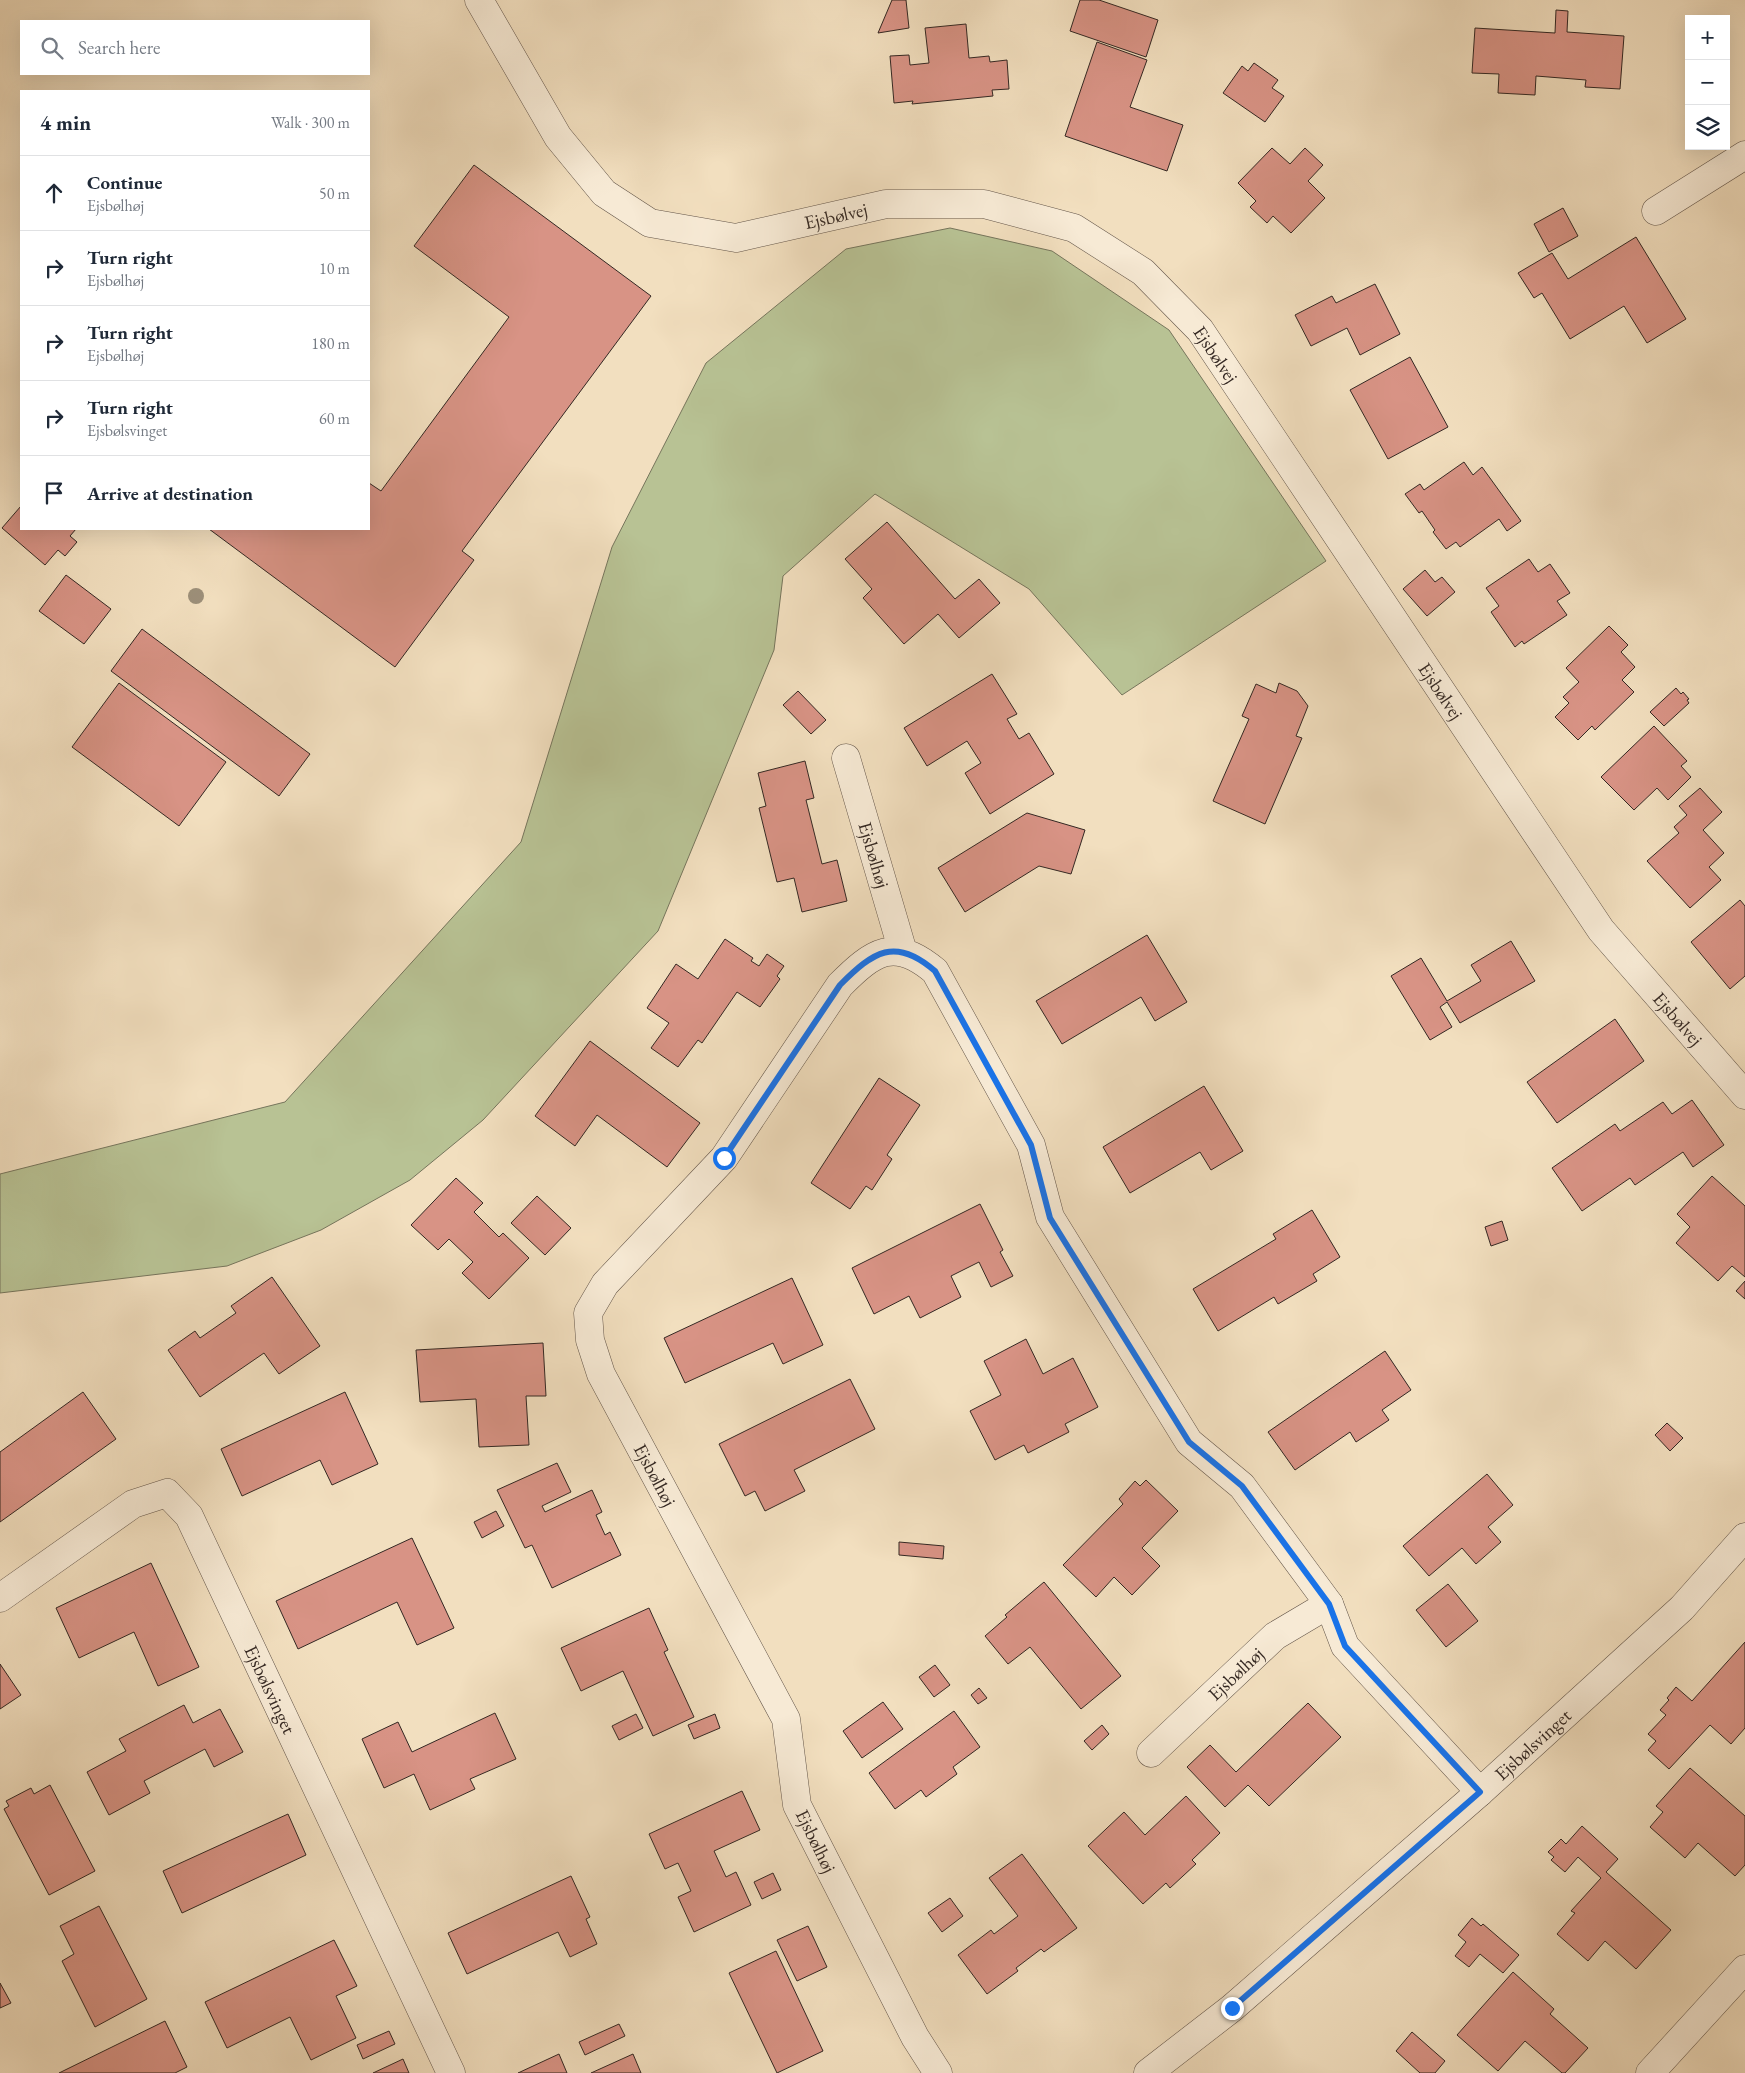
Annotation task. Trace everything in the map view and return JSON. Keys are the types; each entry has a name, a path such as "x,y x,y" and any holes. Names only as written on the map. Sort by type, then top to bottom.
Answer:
{"street":[{"name":"Ejsbølvej","path":"479,0 558,137 604,193 650,223 736,238 886,204 984,204 1074,228 1143,272 1200,330 1601,930 1745,1095"},
{"path":"1656,211 1745,155"},
{"name":"Ejsbølhøj","path":"846,758 903,952 884,952 862,963 840,985 724,1158 604,1284 588,1313 590,1340 601,1374 786,1719 797,1805 915,2037 938,2073"},
{"path":"903,952 922,960 935,971 1031,1145 1050,1218 1189,1442 1242,1486 1329,1604 1345,1646 1480,1792"},
{"name":"Ejsbølsvinget","path":"0,1598 132,1504 167,1493 189,1516 451,2073"},
{"name":"Ejsbølsvinget","path":"1148,2073 1232,2008 1480,1792 1682,1608 1745,1537"},
{"name":"Ejsbølhøj","path":"1151,1753 1275,1636 1329,1604"},
{"path":"1650,2073 1745,1969"}],"green space":[{"path":"950,228 1052,251 1169,330 1326,561 1122,695 1029,589 875,494 783,576 774,650 658,931 483,1120 410,1180 321,1230 227,1266 0,1293 0,1174 285,1102 521,842 612,547 706,363 846,249"}],"building":[{"path":"892,0 906,0 909,28 878,33"},
{"path":"1080,0 1099,0 1158,20 1146,57 1070,31"},
{"path":"1556,10 1568,11 1567,32 1624,36 1620,89 1585,87 1586,80 1536,76 1535,95 1498,93 1499,74 1472,73 1475,28 1555,33"},
{"path":"966,24 969,58 989,56 990,62 1007,60 1009,89 992,90 993,96 912,104 913,101 894,103 890,56 909,55 910,65 929,63 925,28"},
{"path":"1097,42 1147,60 1130,107 1183,125 1167,171 1065,136"},
{"path":"1254,63 1278,80 1272,88 1284,96 1265,122 1223,93 1242,66 1248,71"},
{"path":"1272,148 1290,164 1305,148 1323,165 1308,181 1325,198 1291,233 1273,216 1267,223 1250,207 1256,201 1238,183"},
{"path":"474,165 651,296 462,551 474,560 395,667 210,530 370,530 370,484 381,491 509,317 414,246"},
{"path":"1563,208 1578,236 1549,252 1534,224"},
{"path":"1636,237 1686,319 1647,343 1624,306 1570,339 1542,293 1534,298 1518,273 1552,253 1568,279"},
{"path":"1375,284 1400,334 1360,355 1347,328 1311,346 1295,315 1332,296 1336,303"},
{"path":"1410,357 1448,427 1388,459 1350,390"},
{"path":"1464,462 1473,475 1482,467 1521,521 1507,531 1499,519 1460,547 1456,542 1446,549 1433,532 1435,530 1422,511 1419,513 1405,494 1420,484 1424,490"},
{"path":"20,507 20,530 75,530 70,536 77,542 65,556 58,550 45,565 2,528"},
{"path":"887,522 955,599 979,579 1000,603 959,638 938,614 904,644 863,598 872,589 845,559"},
{"path":"1529,559 1538,572 1550,564 1570,593 1557,601 1567,615 1524,644 1522,641 1515,647 1491,612 1499,606 1486,588"},
{"path":"1425,570 1435,582 1442,577 1455,592 1427,616 1403,589"},
{"path":"66,575 111,609 84,644 39,611"},
{"path":"1609,626 1628,645 1621,652 1635,667 1622,680 1634,692 1595,730 1592,726 1578,740 1555,717 1569,703 1563,697 1579,682 1566,668"},
{"path":"142,629 310,754 279,796 111,671"},
{"path":"992,674 1017,714 1007,719 1019,739 1029,733 1054,774 990,814 965,773 981,763 967,741 927,766 904,728"},
{"path":"119,683 226,762 179,826 72,747"},
{"path":"1279,683 1297,691 1308,706 1296,736 1302,738 1265,824 1213,801 1249,719 1242,716 1256,684 1276,693"},
{"path":"1676,688 1681,694 1683,692 1689,699 1687,700 1689,703 1664,726 1650,712"},
{"path":"798,691 826,720 811,734 783,705"},
{"path":"1654,726 1687,761 1681,766 1691,777 1668,800 1657,788 1634,810 1601,777"},
{"path":"805,761 814,798 806,800 822,864 837,860 847,901 802,912 794,878 777,882 759,808 766,806 758,773"},
{"path":"1700,788 1722,812 1703,830 1724,853 1709,867 1721,880 1690,908 1647,861 1679,833 1674,827 1687,815 1679,806"},
{"path":"1027,813 1085,830 1071,874 1039,866 965,912 938,868"},
{"path":"1740,900 1745,906 1745,976 1730,989 1691,942"},
{"path":"1147,935 1187,1002 1155,1021 1141,997 1062,1044 1036,1001"},
{"path":"725,939 753,958 751,961 759,966 767,954 784,966 777,976 780,979 760,1007 737,992 702,1043 698,1040 678,1067 651,1048 669,1023 647,1008 676,964 698,979"},
{"path":"1511,941 1535,981 1460,1023 1447,1002 1440,1007 1452,1027 1430,1040 1391,976 1421,958 1447,1001 1481,981 1471,965"},
{"path":"1615,1019 1644,1061 1557,1123 1527,1082"},
{"path":"590,1041 700,1123 667,1167 597,1115 575,1146 535,1116"},
{"path":"879,1078 920,1105 887,1155 892,1159 872,1190 866,1186 850,1209 811,1183"},
{"path":"1204,1086 1243,1151 1211,1170 1200,1152 1130,1193 1103,1147"},
{"path":"1692,1100 1724,1145 1693,1167 1683,1152 1635,1185 1630,1178 1582,1211 1552,1168 1615,1124 1620,1131 1663,1102 1672,1114"},
{"path":"1712,1176 1745,1206 1745,1277 1732,1266 1718,1281 1676,1243 1690,1227 1677,1214"},
{"path":"456,1178 483,1203 474,1212 499,1237 503,1233 529,1258 489,1299 462,1273 473,1262 449,1239 438,1250 411,1225"},
{"path":"537,1196 571,1228 545,1255 511,1223"},
{"path":"980,1204 1003,1250 1000,1252 1013,1276 991,1287 979,1262 951,1276 961,1297 920,1318 909,1296 874,1314 852,1268"},
{"path":"1312,1210 1340,1257 1313,1274 1317,1281 1278,1304 1274,1297 1218,1331 1193,1289 1276,1239 1273,1234"},
{"path":"1502,1221 1508,1240 1491,1246 1485,1227"},
{"path":"272,1277 320,1346 279,1374 264,1353 200,1397 168,1350 195,1331 200,1338 236,1313 231,1306"},
{"path":"792,1278 823,1345 783,1364 773,1343 685,1383 664,1338"},
{"path":"1745,1281 1745,1299 1736,1291"},
{"path":"1026,1339 1043,1374 1073,1358 1098,1407 1065,1424 1069,1432 1028,1453 1024,1445 995,1460 970,1411 1001,1395 984,1361"},
{"path":"543,1343 546,1396 526,1396 529,1445 479,1447 476,1399 420,1402 416,1350"},
{"path":"1385,1351 1411,1390 1382,1410 1389,1420 1356,1442 1350,1432 1295,1470 1268,1432"},
{"path":"850,1379 875,1429 794,1470 805,1491 765,1511 755,1491 745,1496 719,1444"},
{"path":"83,1392 116,1439 0,1522 0,1452"},
{"path":"345,1392 378,1464 332,1485 320,1460 242,1496 221,1449"},
{"path":"1667,1423 1683,1438 1670,1451 1655,1435"},
{"path":"557,1463 571,1492 542,1506 545,1512 592,1490 602,1512 596,1515 605,1535 610,1532 621,1555 552,1588 532,1545 525,1548 497,1490"},
{"path":"1487,1474 1513,1505 1488,1527 1501,1542 1476,1564 1462,1548 1429,1576 1403,1546"},
{"path":"1146,1480 1178,1511 1142,1548 1160,1566 1132,1595 1114,1577 1096,1597 1063,1565 1123,1504 1119,1499 1135,1481 1140,1486"},
{"path":"496,1511 504,1526 482,1538 474,1522"},
{"path":"412,1538 454,1628 417,1645 397,1602 298,1649 276,1601"},
{"path":"899,1542 944,1546 943,1559 899,1555"},
{"path":"151,1563 199,1667 158,1686 134,1632 79,1658 56,1608"},
{"path":"1044,1582 1121,1676 1081,1709 1030,1647 1008,1664 985,1636 1007,1617 1005,1615"},
{"path":"1448,1584 1478,1621 1446,1647 1416,1610"},
{"path":"649,1608 668,1650 664,1652 694,1717 653,1736 623,1671 581,1691 561,1648"},
{"path":"1745,1642 1745,1728 1731,1744 1710,1725 1669,1769 1648,1750 1656,1741 1648,1734 1666,1715 1660,1710 1669,1700 1667,1698 1676,1687 1692,1701"},
{"path":"0,1664 21,1695 0,1709"},
{"path":"935,1665 950,1685 934,1697 919,1677"},
{"path":"979,1688 987,1698 978,1704 971,1695"},
{"path":"883,1702 903,1729 862,1758 843,1731"},
{"path":"1308,1703 1341,1737 1269,1806 1248,1785 1225,1807 1187,1767 1210,1745 1236,1772"},
{"path":"184,1705 193,1723 220,1709 243,1752 214,1767 205,1749 144,1781 150,1793 109,1815 87,1772 126,1751 119,1739"},
{"path":"954,1711 980,1747 953,1767 957,1774 926,1797 921,1790 895,1809 869,1773"},
{"path":"495,1713 516,1759 470,1779 475,1789 430,1810 414,1774 384,1788 362,1739 398,1722 412,1752"},
{"path":"636,1714 643,1728 619,1740 612,1726"},
{"path":"715,1714 720,1728 694,1739 688,1725"},
{"path":"1102,1725 1109,1734 1092,1750 1084,1741"},
{"path":"1690,1768 1745,1816 1745,1865 1735,1876 1698,1843 1685,1858 1650,1827 1663,1812 1656,1806"},
{"path":"50,1785 95,1871 49,1895 4,1809 9,1806 6,1801 31,1788 34,1794"},
{"path":"742,1791 760,1830 714,1851 726,1877 736,1872 751,1905 694,1932 678,1897 691,1891 678,1863 665,1869 649,1834"},
{"path":"1186,1796 1220,1833 1192,1860 1196,1864 1170,1888 1166,1883 1143,1904 1088,1846 1124,1812 1145,1835"},
{"path":"288,1814 306,1855 182,1913 163,1871"},
{"path":"1582,1826 1618,1859 1606,1872 1671,1930 1636,1969 1605,1941 1588,1961 1557,1934 1575,1913 1571,1911 1601,1878 1578,1857 1565,1872 1551,1860 1554,1857 1548,1852 1561,1839 1566,1844"},
{"path":"1022,1854 1077,1928 1044,1952 1041,1949 1016,1968 1018,1971 987,1994 958,1955 991,1930 994,1934 1018,1916 989,1878"},
{"path":"773,1873 781,1890 762,1899 754,1882"},
{"path":"571,1876 590,1917 586,1919 597,1944 570,1957 558,1932 467,1974 448,1933"},
{"path":"950,1898 963,1916 942,1932 928,1913"},
{"path":"99,1906 147,1999 95,2027 62,1961 74,1954 60,1926"},
{"path":"1472,1918 1481,1926 1483,1924 1519,1955 1503,1973 1480,1954 1469,1967 1455,1956 1466,1942 1458,1935"},
{"path":"808,1926 827,1967 797,1981 777,1940"},
{"path":"334,1940 357,1986 336,1996 356,2038 311,2060 290,2017 227,2048 205,2002"},
{"path":"776,1951 823,2051 777,2073 729,1973"},
{"path":"1513,1972 1554,2009 1550,2014 1588,2048 1565,2073 1562,2073 1525,2041 1498,2071 1457,2035"},
{"path":"0,1983 11,2003 0,2008"},
{"path":"165,2021 187,2067 175,2073 59,2073"},
{"path":"619,2024 625,2036 585,2055 579,2042"},
{"path":"389,2031 395,2044 363,2059 357,2045"},
{"path":"1412,2032 1445,2061 1435,2073 1420,2073 1396,2051"},
{"path":"559,2054 567,2073 518,2073"},
{"path":"633,2054 641,2073 591,2073"},
{"path":"403,2059 409,2073 373,2073"}],"route":[{"path":"724,1158 840,985 862,963 884,952 903,952 922,960 935,971 1031,1145 1050,1218 1189,1442 1242,1486 1329,1604 1345,1646 1480,1792 1232,2008"}]}
